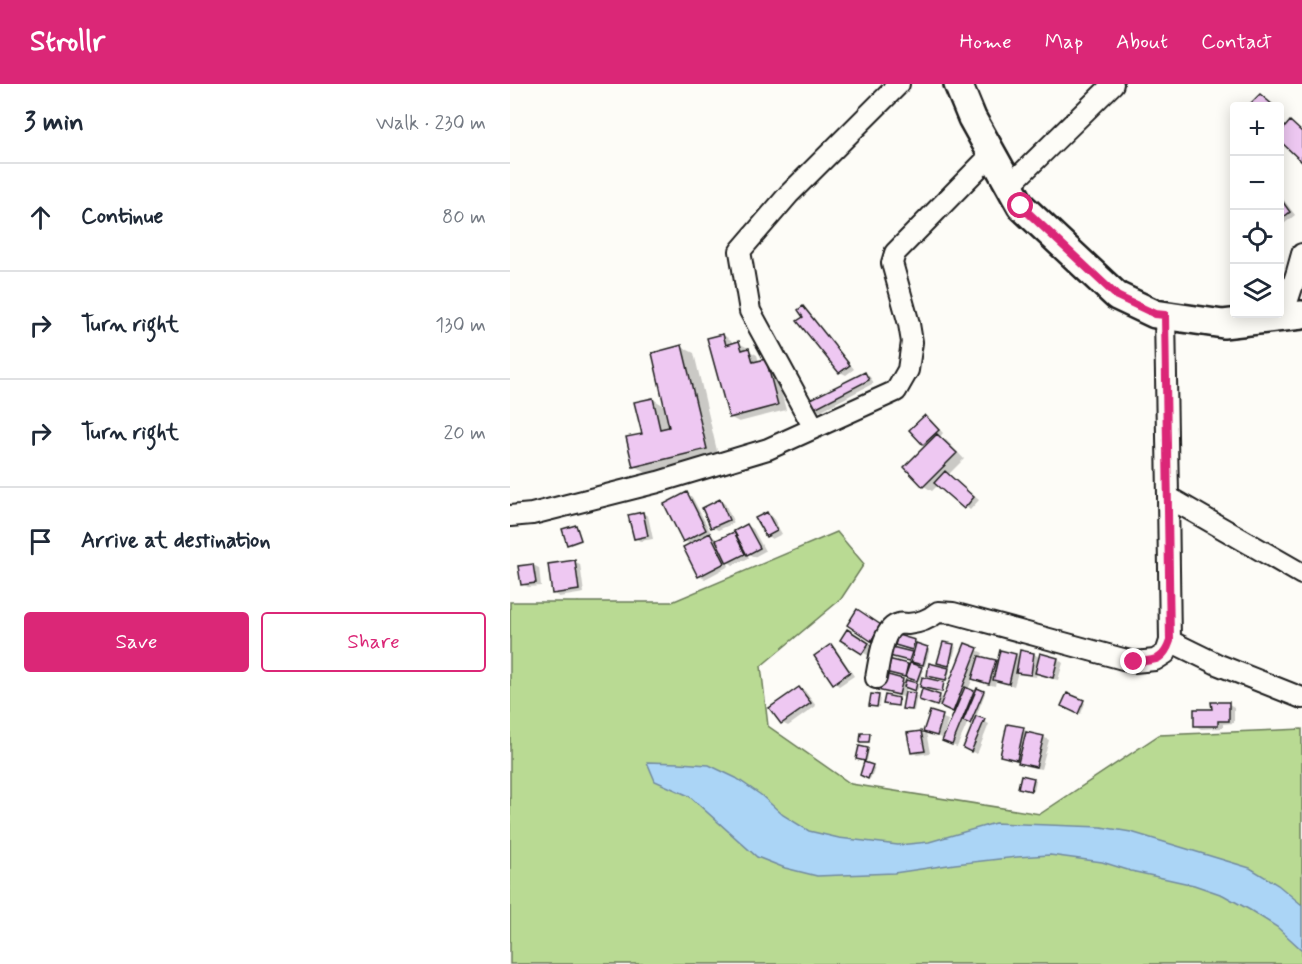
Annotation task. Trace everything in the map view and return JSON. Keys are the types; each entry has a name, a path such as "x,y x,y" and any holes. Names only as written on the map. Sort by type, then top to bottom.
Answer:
{"street":[{"path":"814,428 750,311 740,251 789,194 899,84"},
{"path":"958,84 972,118 1021,206 1117,296 1155,314 1223,324 1292,316 1302,254"},
{"path":"1010,185 1113,84"},
{"path":"510,516 532,514 658,482 768,449 896,391 908,370 912,342 891,263 895,253 992,154"},
{"path":"876,678 883,646 892,626 921,622 938,612 953,613 1134,662 1155,660 1166,653 1170,641 1165,315"},
{"path":"1168,497 1302,574"},
{"path":"1170,641 1219,665 1302,698"}],"green space":[{"path":"837,532 864,564 841,599 761,666 768,726 851,784 1040,814 1159,735 1302,729 1302,964 510,964 510,602 672,602"}],"water":[{"path":"647,762 709,765 736,778 761,795 783,815 809,831 839,838 898,845 929,842 995,823 1101,827 1131,832 1250,868 1278,885 1302,905 1302,950 1277,927 1223,895 1194,885 1102,862 1050,855 955,864 894,873 817,876 785,868 757,857 689,796 655,781"}],"building":[{"path":"1260,94 1269,102 1252,102"},
{"path":"1290,121 1302,132 1302,162 1284,145 1284,128"},
{"path":"1284,204 1290,212 1284,217"},
{"path":"803,306 850,365 839,373 797,321 803,317 798,310"},
{"path":"723,334 726,345 739,341 742,350 749,348 753,362 766,359 778,405 729,418 707,338"},
{"path":"682,345 707,449 633,467 626,437 642,434 634,402 653,398 660,429 669,427 652,353"},
{"path":"865,372 869,380 811,410 807,401"},
{"path":"925,415 939,430 923,445 909,430"},
{"path":"937,434 957,453 923,487 904,467"},
{"path":"945,471 974,497 964,509 934,483"},
{"path":"687,492 706,530 683,542 664,504"},
{"path":"720,499 729,520 711,528 702,508"},
{"path":"643,512 648,536 634,539 628,515"},
{"path":"767,512 777,531 766,537 755,518"},
{"path":"747,524 760,548 747,555 734,531"},
{"path":"576,525 581,540 567,545 562,529"},
{"path":"734,532 745,554 727,563 716,540"},
{"path":"710,533 725,563 698,577 683,547"},
{"path":"575,560 579,590 552,594 548,564"},
{"path":"533,564 536,583 521,585 518,566"},
{"path":"857,609 881,625 871,641 847,625"},
{"path":"847,629 869,643 862,654 840,640"},
{"path":"898,635 915,640 912,650 895,645"},
{"path":"943,642 954,644 949,666 937,663"},
{"path":"916,643 928,647 923,665 911,662"},
{"path":"965,643 978,648 953,712 940,706"},
{"path":"831,644 850,672 833,684 814,656"},
{"path":"892,647 912,652 909,661 889,656"},
{"path":"1000,650 1016,654 1009,684 993,680"},
{"path":"1020,650 1034,653 1031,675 1016,673"},
{"path":"1040,653 1058,658 1053,678 1035,673"},
{"path":"979,656 996,660 989,684 972,679"},
{"path":"884,658 908,664 905,677 881,671"},
{"path":"910,663 922,667 917,681 905,677"},
{"path":"929,663 949,668 946,680 927,676"},
{"path":"881,673 903,679 899,695 877,690"},
{"path":"922,677 944,682 942,692 920,687"},
{"path":"906,680 917,683 915,691 904,687"},
{"path":"799,687 811,703 781,724 769,708"},
{"path":"965,687 974,691 952,745 942,741"},
{"path":"977,688 984,691 970,724 963,721"},
{"path":"922,689 940,695 937,706 919,700"},
{"path":"905,692 915,693 912,710 902,709"},
{"path":"1067,693 1084,700 1078,714 1061,706"},
{"path":"871,694 879,695 877,707 869,706"},
{"path":"885,695 899,698 898,706 883,704"},
{"path":"1211,702 1229,702 1229,721 1218,721 1218,726 1194,726 1194,709 1212,709"},
{"path":"930,711 943,715 937,736 923,732"},
{"path":"976,716 985,719 971,752 963,748"},
{"path":"1007,724 1024,727 1017,760 1000,756"},
{"path":"921,731 925,751 911,753 907,733"},
{"path":"1026,732 1044,736 1036,767 1018,763"},
{"path":"861,733 870,733 869,742 860,742"},
{"path":"859,746 868,748 865,761 856,759"},
{"path":"864,762 873,765 868,779 860,775"},
{"path":"1021,775 1034,778 1031,791 1018,788"}],"route":[{"path":"1021,206 1117,296 1155,314 1165,315 1170,641 1166,653 1155,660 1134,662"}]}
